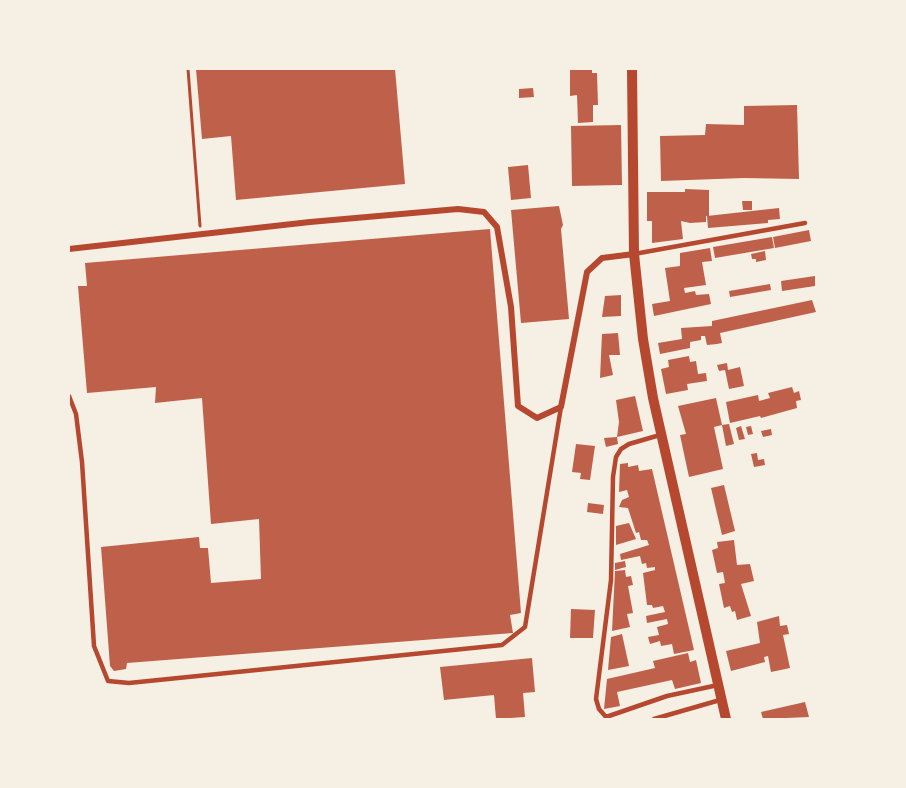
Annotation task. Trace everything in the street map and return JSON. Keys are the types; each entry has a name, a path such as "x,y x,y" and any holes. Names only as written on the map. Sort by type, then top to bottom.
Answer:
{"street":[{"path":"632,69 634,254 648,374 726,719"},
{"path":"69,249 458,209 484,212 497,227 509,296 518,406 537,418 561,407 587,272 602,258 634,254"}],"lane":[{"path":"634,254 805,223"},
{"path":"69,396 76,414 82,462 94,646 108,681 129,683 502,645 525,627 541,543 561,407"},
{"path":"661,435 629,444 621,449 616,458 613,477 611,580 596,699 599,709 606,717 667,696 718,685"},
{"path":"654,719 721,700"}],"path":[{"path":"188,69 201,234"}],"building":[{"path":"196,69 395,69 405,184 236,200 231,136 202,139"},
{"path":"570,69 592,69 592,73 597,73 598,105 593,105 593,122 578,123 577,95 570,96"},
{"path":"533,88 534,97 519,98 519,89"},
{"path":"797,105 799,179 661,181 660,136 705,135 706,124 744,125 744,106"},
{"path":"621,125 622,185 572,186 571,126"},
{"path":"528,165 531,198 511,200 508,167"},
{"path":"685,189 709,190 709,216 706,216 706,222 681,221 683,239 652,243 652,221 647,221 647,192 685,192"},
{"path":"742,201 752,201 752,210 743,210"},
{"path":"559,206 563,225 561,229 569,319 521,323 511,210"},
{"path":"779,208 780,219 768,220 768,223 708,228 707,216"},
{"path":"490,229 521,613 510,615 513,633 127,663 126,669 114,671 110,666 101,547 199,537 200,548 208,548 211,583 261,579 259,519 211,524 202,398 155,403 156,387 87,393 78,286 87,286 85,263"},
{"path":"809,230 811,241 775,248 773,237"},
{"path":"772,237 774,248 715,258 713,247"},
{"path":"710,248 712,261 702,262 706,285 684,288 685,293 695,291 696,295 709,294 711,304 654,316 652,304 670,301 665,268 680,266 680,253"},
{"path":"765,251 766,260 756,262 756,259 752,259 751,254"},
{"path":"815,276 815,286 782,291 781,281"},
{"path":"770,284 771,290 730,297 729,291"},
{"path":"621,295 621,316 602,317 605,296"},
{"path":"812,300 816,312 720,333 722,343 707,345 705,336 701,336 701,340 690,342 690,348 660,354 658,343 682,339 681,328 712,326 712,321"},
{"path":"618,333 620,355 609,355 613,375 600,378 602,334"},
{"path":"689,356 690,362 696,361 698,374 706,373 707,381 687,384 688,390 666,394 661,369 669,367 668,360"},
{"path":"727,363 728,370 740,367 744,386 729,389 725,370 719,371 717,365"},
{"path":"792,387 794,393 799,391 801,400 796,401 797,408 761,418 760,416 730,423 726,402 758,395 759,401 770,398 768,393"},
{"path":"635,396 643,431 617,437 619,422 616,400"},
{"path":"716,398 722,425 714,427 723,469 689,477 680,435 686,434 678,406"},
{"path":"729,424 734,444 726,446 722,425"},
{"path":"741,426 745,439 739,440 736,428"},
{"path":"751,426 753,434 748,435 746,427"},
{"path":"771,429 772,435 763,437 761,431"},
{"path":"617,437 618,444 606,447 604,438"},
{"path":"576,444 595,446 590,480 580,479 581,473 572,472"},
{"path":"757,453 758,460 764,459 765,465 754,467 751,454"},
{"path":"628,463 628,467 638,465 639,471 652,469 694,650 674,654 672,644 661,646 660,641 650,644 648,637 659,635 657,627 668,624 667,619 647,623 646,616 665,612 663,606 653,608 652,605 647,605 643,573 655,570 655,567 647,568 646,563 642,564 640,556 621,560 620,554 649,545 647,540 641,540 639,532 636,533 628,508 619,507 622,500 629,497 627,490 619,492 620,464"},
{"path":"724,485 735,531 722,535 711,488"},
{"path":"588,503 604,505 603,514 587,512"},
{"path":"629,523 636,539 616,545 616,526"},
{"path":"734,540 737,565 750,564 754,581 741,584 751,616 737,620 735,611 732,612 730,606 724,608 719,584 725,583 723,572 717,573 712,550 718,548 717,542"},
{"path":"625,561 626,567 615,570 615,563"},
{"path":"625,570 626,577 631,576 633,585 628,586 633,613 627,614 630,627 612,631 615,571"},
{"path":"571,609 595,610 593,638 570,638"},
{"path":"779,616 780,626 787,625 789,634 783,635 790,668 771,672 768,656 764,657 765,662 731,671 726,651 760,643 757,622"},
{"path":"622,634 629,666 608,670 611,637"},
{"path":"688,653 690,662 696,660 701,683 675,689 672,680 617,692 620,706 604,709 607,679 655,668 653,661"},
{"path":"532,658 535,692 523,693 525,717 496,719 494,695 444,700 440,667"},
{"path":"805,702 809,717 763,719 761,712"}]}
